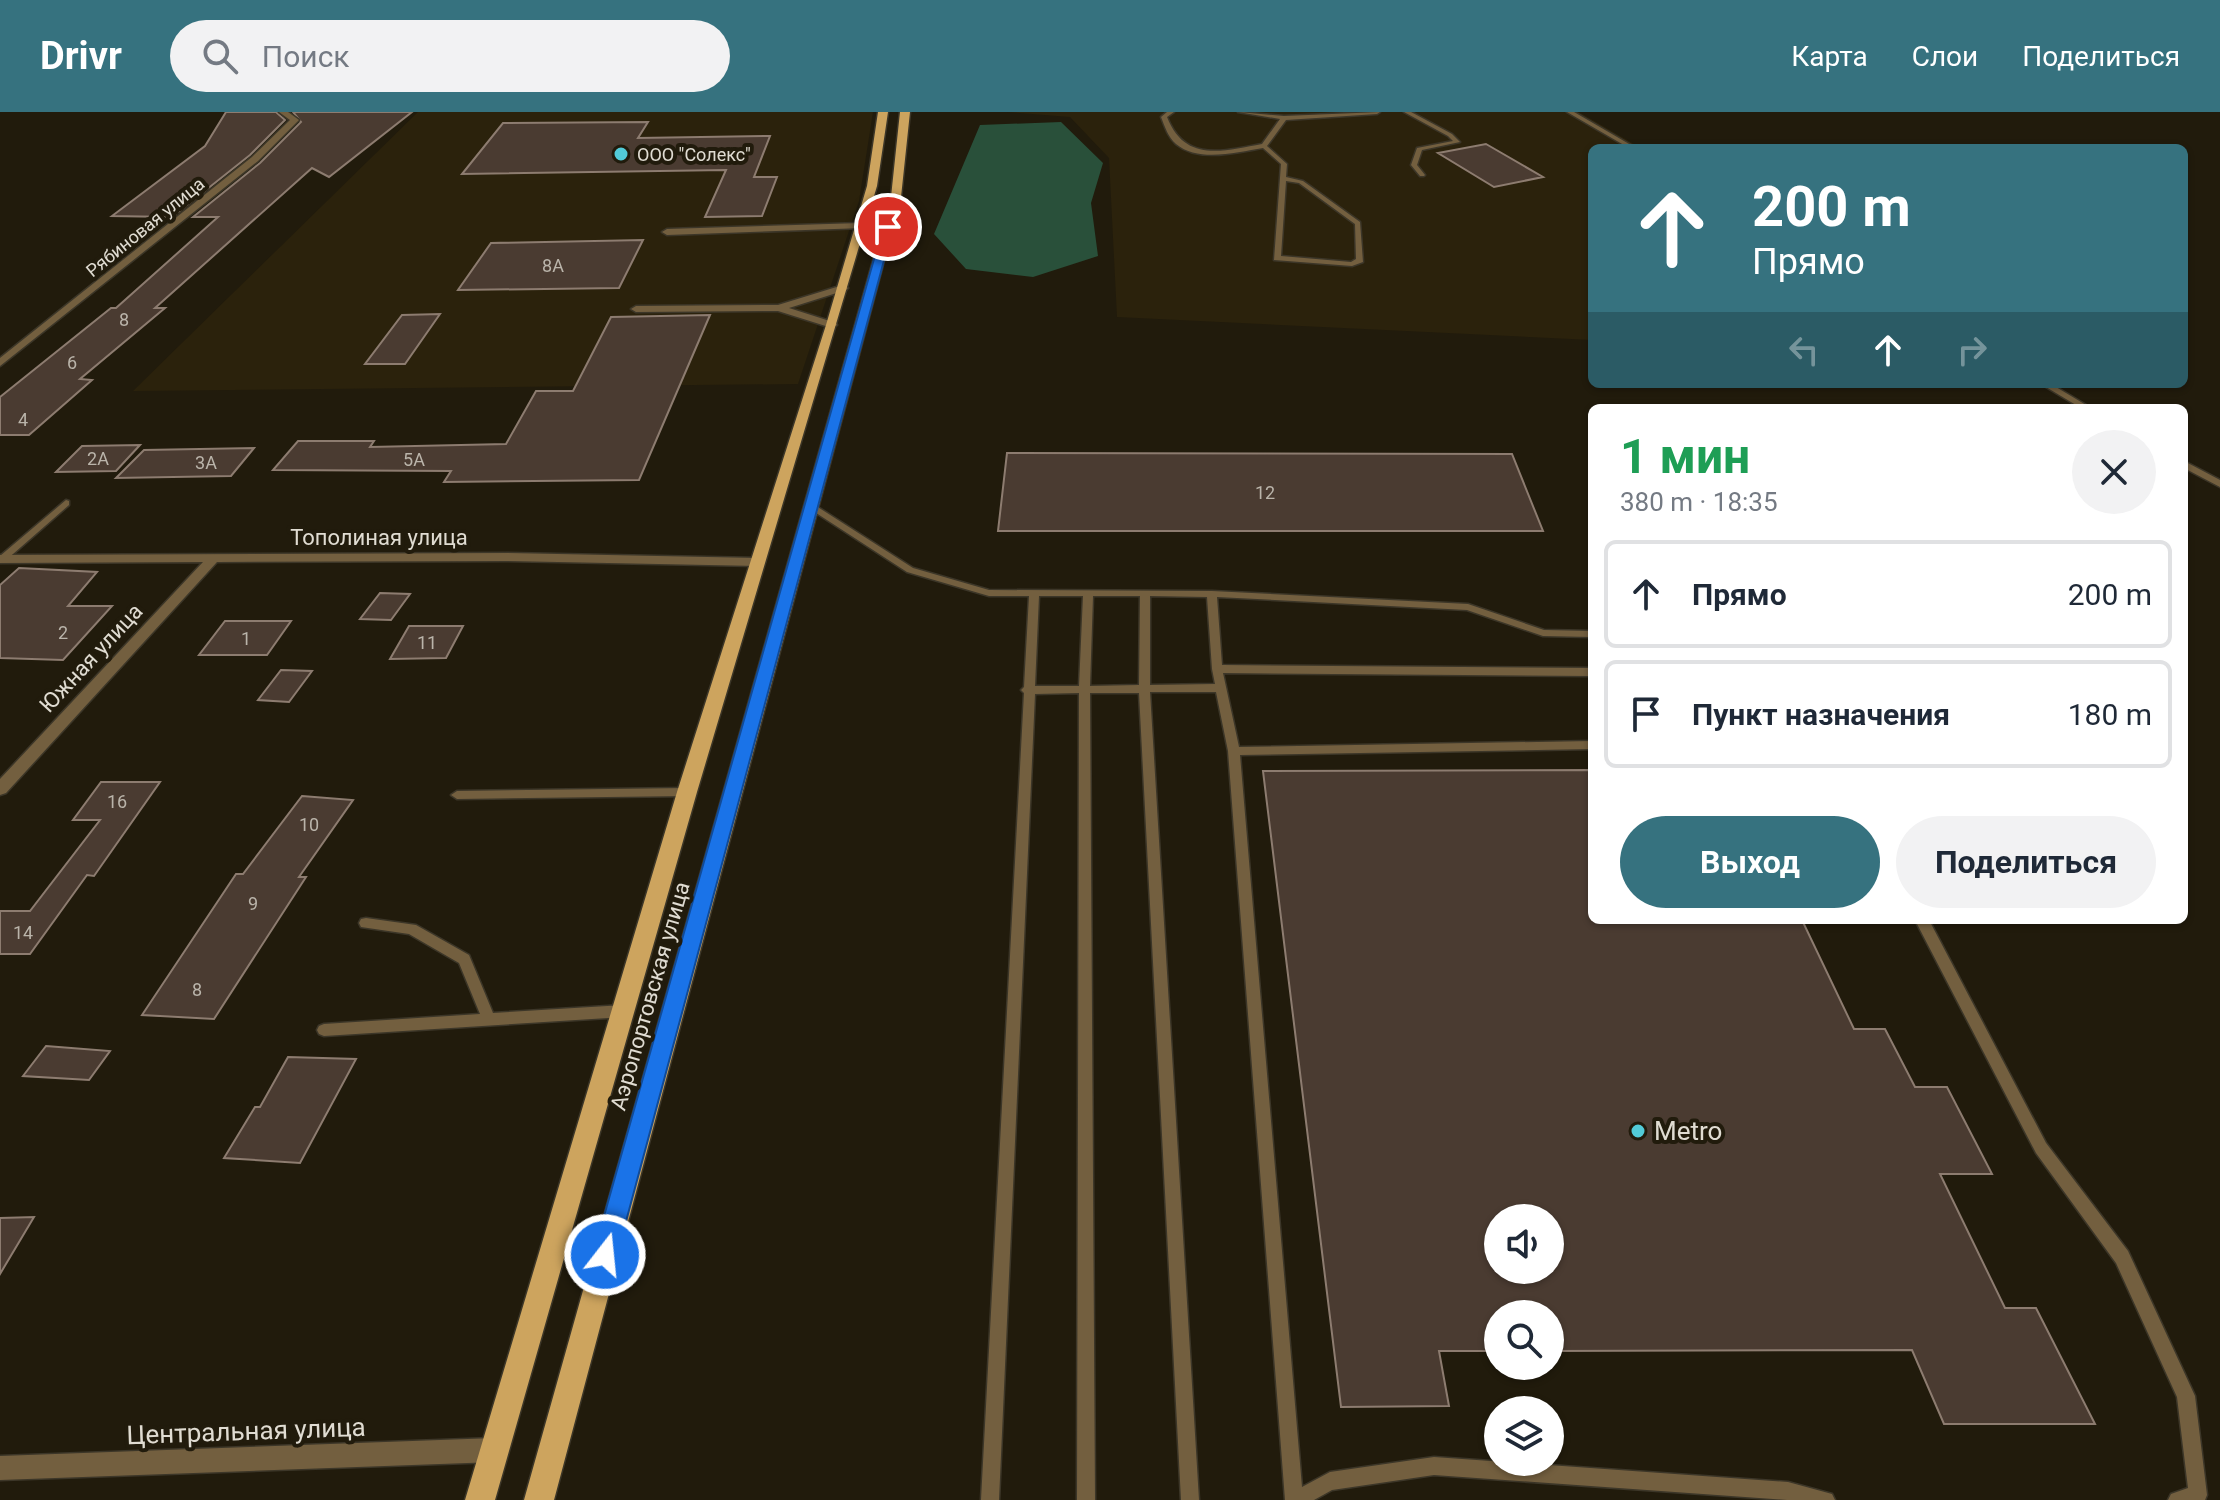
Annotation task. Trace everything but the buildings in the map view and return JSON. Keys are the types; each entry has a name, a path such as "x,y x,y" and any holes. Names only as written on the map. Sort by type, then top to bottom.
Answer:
{"main road":[{"name":"Аэропортовская улица","path":"480,1500 687,792 843,288 872,186 883,112"},
{"name":"Аэропортовская улица","path":"539,1500 896,197 905,112"}],"street":[{"name":"Рябиновая улица","path":"0,363 255,159 295,120 283,112"},
{"path":"667,232 861,226"},
{"path":"636,309 779,308 843,288"},
{"path":"779,308 832,325"},
{"name":"Тополиная улица","path":"1,559 508,557 758,562"},
{"name":"Южная улица","path":"0,789 214,558"},
{"name":"Центральная улица","path":"0,1468 495,1450"}],"lane":[{"path":"1171,112 1164,117 1169,135 1179,146 1202,152 1264,146 1284,164 1282,178 1277,258 1352,264 1360,260 1358,223 1301,182 1282,178"},
{"path":"1241,112 1284,118 1377,112"},
{"path":"1407,112 1450,135 1457,142 1419,149 1414,165 1422,175"},
{"path":"1570,112 1626,144"},
{"path":"1264,146 1284,118"},
{"path":"2052,388 2080,404"},
{"path":"2188,466 2220,484"},
{"path":"1,559 28,540 66,503"},
{"path":"813,507 910,570 989,593 1212,594 1468,607 1543,633 1588,634"},
{"path":"1086,1500 1084,690 1088,593"},
{"path":"1145,593 1144,689 1190,1500"},
{"path":"1212,594 1217,669 1234,751 1295,1500 1330,1481 1434,1466 1788,1491 1826,1500"},
{"path":"990,1500 1026,690 1034,597"},
{"path":"1217,669 1588,672"},
{"path":"1026,690 1222,688"},
{"path":"1234,751 1588,745"},
{"path":"457,795 687,792"},
{"path":"366,923 411,929 464,959 489,1020"},
{"path":"1924,924 2041,1148 2122,1257 2186,1396 2198,1495 2177,1500"},
{"path":"324,1030 624,1011"}],"shaded area":[{"path":"418,112 873,112 859,201 798,384 133,391"},
{"path":"1007,112 1579,112 1634,144 1588,144 1588,340 1117,317 1109,158 1070,117"}],"green space":[{"path":"1061,122 1103,163 1091,203 1098,256 1033,277 966,269 934,234 980,125"}],"place":[{"name":"ООО \"Солекс\"","path":"621,154"},
{"name":"Metro","path":"1638,1131"}],"route":[{"path":"605,1255 888,227"}]}
